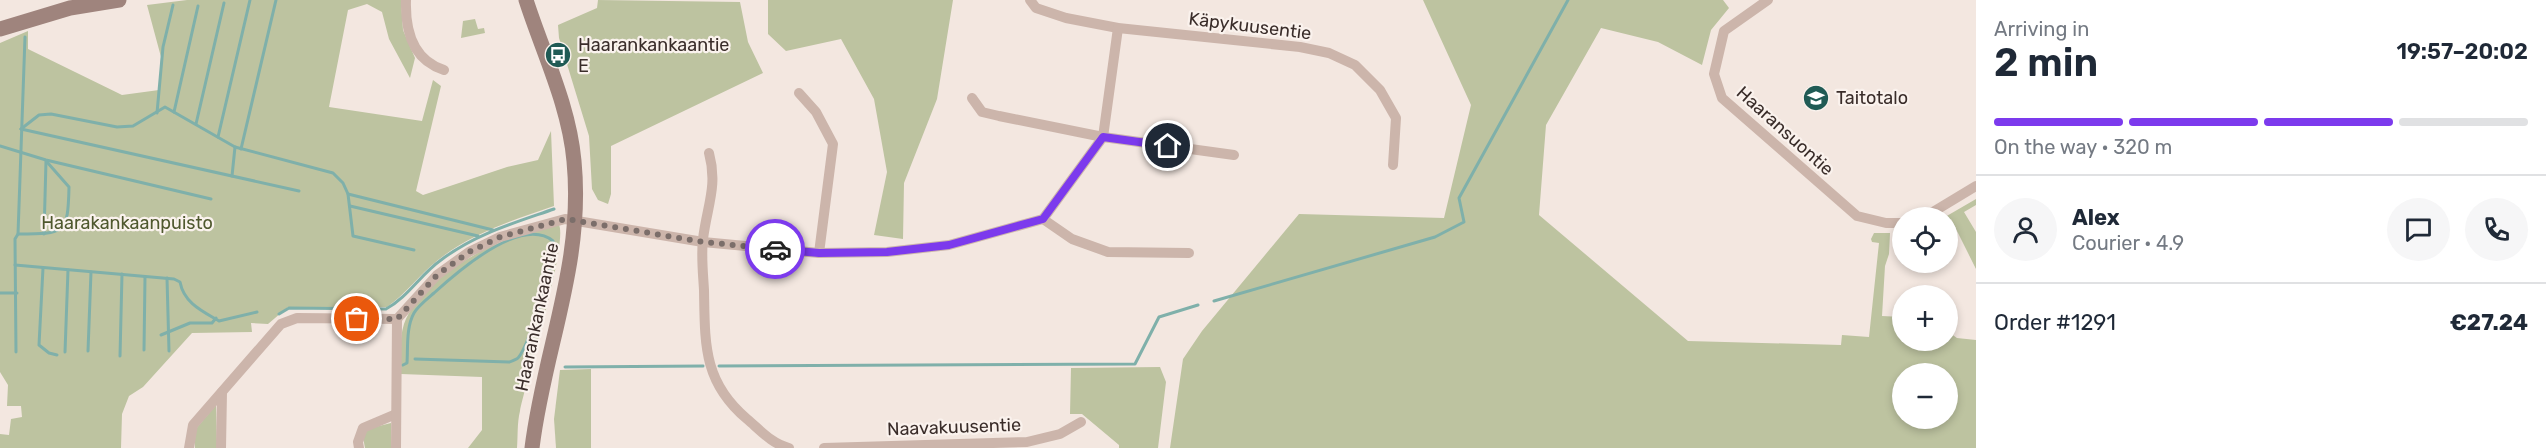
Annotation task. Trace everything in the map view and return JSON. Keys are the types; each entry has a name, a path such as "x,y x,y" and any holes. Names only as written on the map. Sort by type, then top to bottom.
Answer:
{"street":[{"path":"0,29 69,4 119,0"},
{"path":"406,0 407,28 415,49 427,63 444,70"},
{"name":"Haarankankaantie","path":"526,0 561,100 574,159 575,220 571,267 536,412 534,443"},
{"name":"Käpykuusentie","path":"1030,0 1036,8 1118,28 1300,47 1329,54 1355,65 1380,90 1396,118 1393,165"},
{"name":"Haaransuontie","path":"1768,0 1724,31 1714,74 1722,98 1857,216 1892,223"},
{"path":"396,448 397,319 437,275 469,252 500,237 566,219 703,242 819,253 887,252 949,245 1043,219 1103,137 1118,28"},
{"path":"799,93 816,112 833,144 819,253"},
{"path":"972,98 982,112 1103,137 1234,155"},
{"path":"709,153 715,174 703,242 705,342 713,375 724,397 733,407 775,443 789,448"},
{"path":"1941,207 1976,186"},
{"path":"1043,219 1072,239 1108,252 1189,253"},
{"path":"189,448 193,425 281,324 297,318 397,319"},
{"path":"221,448 222,392"},
{"path":"359,448 358,442 363,428 396,414"},
{"name":"Naavakuusentie","path":"824,448 1027,442 1060,434 1081,422"}],"green space":[{"name":"Haarakankaanpuisto","path":"187,0 401,0 403,30 415,58 410,78 389,39 382,12 367,4 348,10 329,107 422,121 433,80 441,86 416,191 423,195 507,167 538,160 551,131 554,206 493,228 465,242 438,260 387,307 288,307 268,324 251,323 252,332 192,333 143,387 129,396 122,414 121,448 0,448 0,434 9,435 11,419 22,417 21,406 7,406 8,385 0,372 0,43 28,31 28,49 122,95 159,90 161,57 147,5"},
{"path":"598,0 740,2 748,42 763,73 611,146 611,194 608,204 598,200 592,189 589,136 559,38 558,25 597,8"},
{"path":"768,0 953,0 937,99 904,183 903,239 874,235 887,172 874,99 841,39 786,51 768,34"},
{"path":"1423,0 1723,0 1729,8 1711,30 1702,65 1658,42 1601,28 1546,125 1539,215 1688,341 1841,345 1842,335 1869,337 1879,243 1872,242 1871,239 1874,233 1890,233 1889,254 1885,266 1882,316 1892,316 1892,351 1958,351 1958,338 1976,340 1976,448 1170,448 1183,359 1202,331 1299,214 1444,218 1471,105"},
{"path":"475,19 478,29 484,28 485,33 461,38 463,21"},
{"path":"1976,199 1976,205 1964,212 1976,232 1976,269 1958,233 1958,209"},
{"path":"559,225 558,257 520,411 517,448 468,448 482,430 482,377 401,374 401,342 404,324 420,298 459,264 508,239"},
{"path":"1160,367 1166,382 1158,448 1119,448 1119,445 1082,414 1070,414 1071,368"},
{"path":"591,369 591,448 556,448 554,419 560,370"},
{"path":"216,405 217,446 216,448 195,448 194,431"},
{"path":"391,423 391,448 365,448 363,437 367,429"}],"waterway":[{"path":"218,137 250,0"},
{"path":"241,149 276,0"},
{"path":"1214,301 1435,237 1464,222 1459,198 1568,0"},
{"path":"196,124 224,3"},
{"path":"157,113 163,47 173,5"},
{"path":"174,112 198,6"},
{"path":"16,352 15,239 18,234 25,37"},
{"path":"21,129 39,115 51,114 117,127 133,126 165,107 235,147 333,173 343,183 348,194 493,230"},
{"path":"21,129 299,191"},
{"path":"0,146 46,160 211,199"},
{"path":"232,176 235,147"},
{"path":"44,234 46,161"},
{"path":"18,234 55,232 65,223 69,187 47,162"},
{"path":"348,194 353,236 414,250"},
{"path":"350,206 478,236"},
{"path":"279,314 289,308 386,309 401,298 434,266 467,243 495,230 554,209"},
{"path":"403,365 407,363 409,331 414,313 457,273 490,250 524,235 540,235 553,241 551,264 542,301 529,337 518,358 509,362 415,359"},
{"path":"15,265 174,279 180,282 185,296 195,306 219,321 257,312"},
{"path":"43,268 39,345 49,353 57,355"},
{"path":"65,352 68,270"},
{"path":"88,351 91,272"},
{"path":"120,356 122,274"},
{"path":"144,350 145,277"},
{"path":"167,278 169,351"},
{"path":"0,293 17,293"},
{"path":"719,366 1135,364 1159,317 1198,305"},
{"path":"161,335 190,323 212,323 216,318"},
{"path":"565,367 703,366"}],"way so far":[{"path":"357,319 397,319 437,275 469,252 500,237 566,219 703,242 775,249"}],"place":[{"name":"Haarankankaantie E","path":"558,55"},
{"name":"Taitotalo","path":"1816,98"}],"route":[{"path":"775,249 819,253 887,252 949,245 1043,219 1103,137 1168,146"}]}
